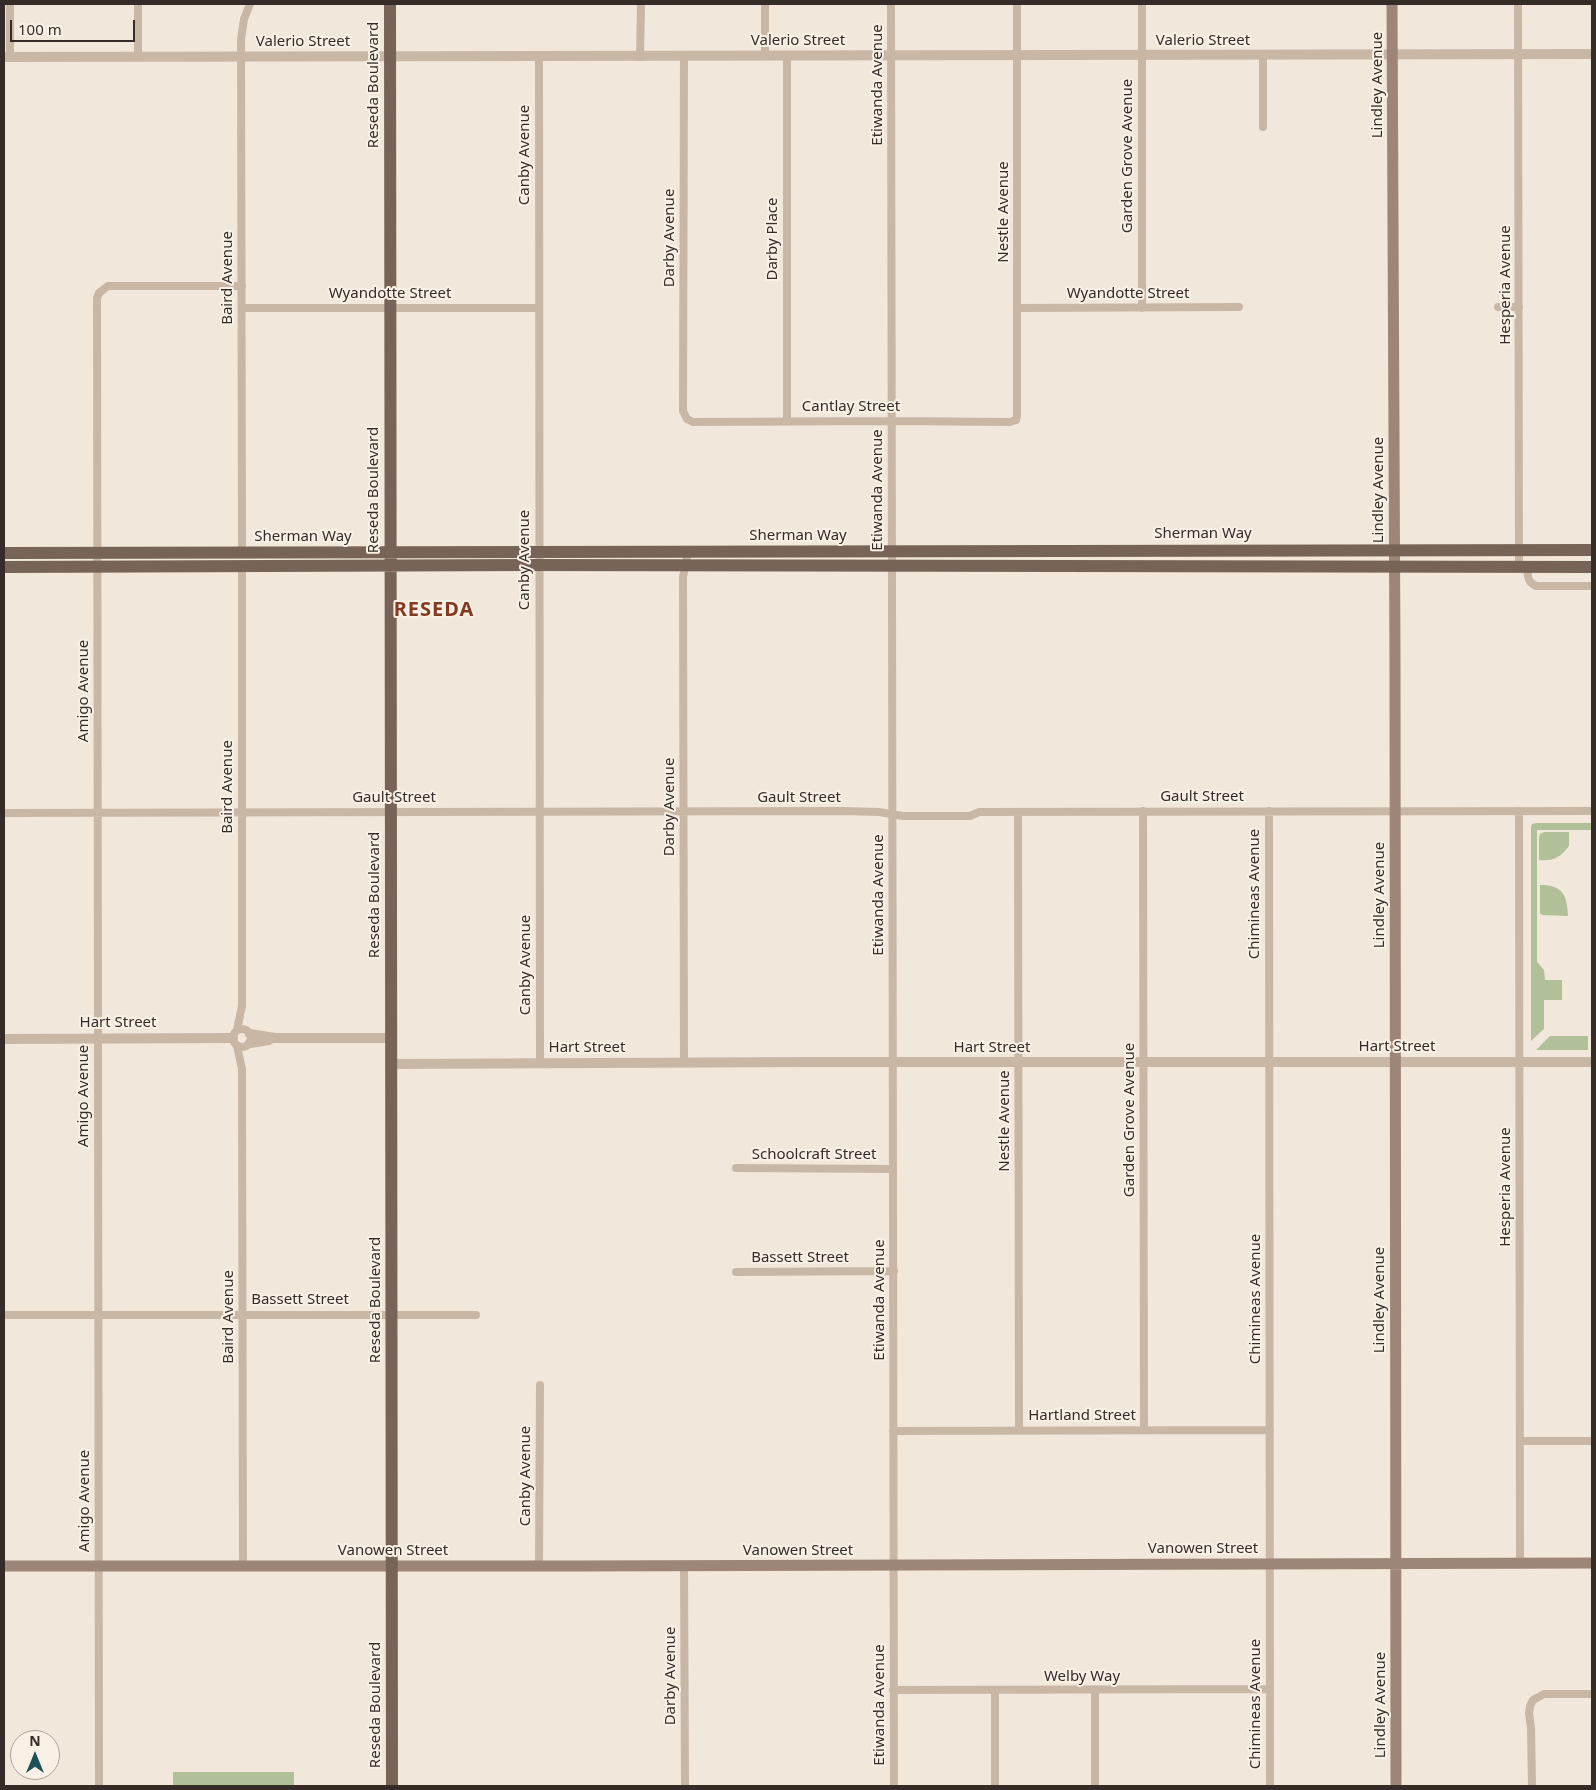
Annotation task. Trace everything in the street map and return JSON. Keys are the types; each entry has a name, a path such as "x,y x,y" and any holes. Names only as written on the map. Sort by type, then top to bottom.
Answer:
{"main road":[{"name":"Reseda Boulevard","path":"390,4 392,1786"},
{"name":"Lindley Avenue","path":"1392,4 1396,1786"},
{"name":"Sherman Way","path":"4,567 390,566 688,552 1592,550"},
{"name":"Sherman Way","path":"4,553 390,553 684,566 1592,567"},
{"path":"242,553 242,567"},
{"name":"Vanowen Street","path":"4,1566 1592,1563"}],"street":[{"path":"7,57 10,4"},
{"path":"138,4 138,57"},
{"name":"Baird Avenue","path":"242,553 241,57 242,32 250,4"},
{"path":"640,4 640,57"},
{"path":"765,4 765,56"},
{"name":"Etiwanda Avenue","path":"891,4 894,1786"},
{"name":"Nestle Avenue","path":"1016,420 1018,308 1017,4"},
{"name":"Garden Grove Avenue","path":"1142,4 1142,308"},
{"name":"Hesperia Avenue","path":"1518,4 1520,550 1523,567"},
{"name":"Valerio Street","path":"7,57 1592,54"},
{"name":"Darby Place","path":"787,56 787,421"},
{"path":"1262,56 1263,127"},
{"name":"Canby Avenue","path":"539,57 540,1062"},
{"name":"Darby Avenue","path":"684,57 683,410 686,419"},
{"name":"Amigo Avenue","path":"99,1786 97,298 103,288 108,286 242,286"},
{"name":"Wyandotte Street","path":"1018,308 1239,307"},
{"path":"1498,307 1520,307"},
{"name":"Wyandotte Street","path":"242,308 539,308"},
{"name":"Cantlay Street","path":"686,419 693,422 1010,422 1016,420"},
{"name":"Darby Avenue","path":"684,1063 683,577 688,552"},
{"name":"Baird Avenue","path":"242,567 242,1006 236,1038 242,1069 243,1565"},
{"path":"1523,567 1530,583 1536,586 1592,586"},
{"name":"Garden Grove Avenue","path":"1143,811 1144,1430"},
{"name":"Chimineas Avenue","path":"1269,811 1270,1786"},
{"name":"Hesperia Avenue","path":"1519,811 1520,1564"},
{"name":"Gault Street","path":"4,813 879,812 903,816 970,816 979,812 1592,811"},
{"name":"Nestle Avenue","path":"1018,812 1019,1430"},
{"name":"Baird Avenue","path":"242,1006 245,1012 249,1038 245,1064 242,1069"},
{"path":"242,1029 249,1038 242,1048 236,1038 242,1029"},
{"name":"Hart Street","path":"4,1039 236,1038"},
{"path":"249,1038 391,1038"},
{"name":"Hart Street","path":"391,1064 540,1062 1592,1062"},
{"name":"Schoolcraft Street","path":"736,1168 892,1168"},
{"name":"Bassett Street","path":"736,1272 894,1272"},
{"name":"Bassett Street","path":"4,1315 476,1315"},
{"name":"Canby Avenue","path":"539,1566 540,1385"},
{"name":"Hartland Street","path":"894,1431 1270,1430"},
{"path":"1520,1441 1592,1441"},
{"name":"Darby Avenue","path":"684,1566 685,1786"},
{"name":"Welby Way","path":"893,1690 1270,1689"},
{"path":"995,1690 995,1786"},
{"path":"1095,1690 1095,1786"},
{"path":"1532,1786 1531,1728 1528,1713 1533,1700 1544,1694 1592,1694"}],"green space":[{"path":"1592,823 1592,830 1537,830 1537,962 1544,970 1545,980 1562,980 1562,1000 1544,1000 1544,1029 1531,1041 1531,827 1532,824"},
{"path":"1544,832 1569,832 1569,846 1556,858 1539,860 1539,837"},
{"path":"1540,885 1548,885 1559,889 1565,897 1568,916 1542,915 1540,913"},
{"path":"1550,1036 1588,1036 1588,1050 1536,1050"},
{"path":"173,1772 294,1772 294,1786 173,1786"}],"district":[{"name":"RESEDA","path":"434,610"}]}
